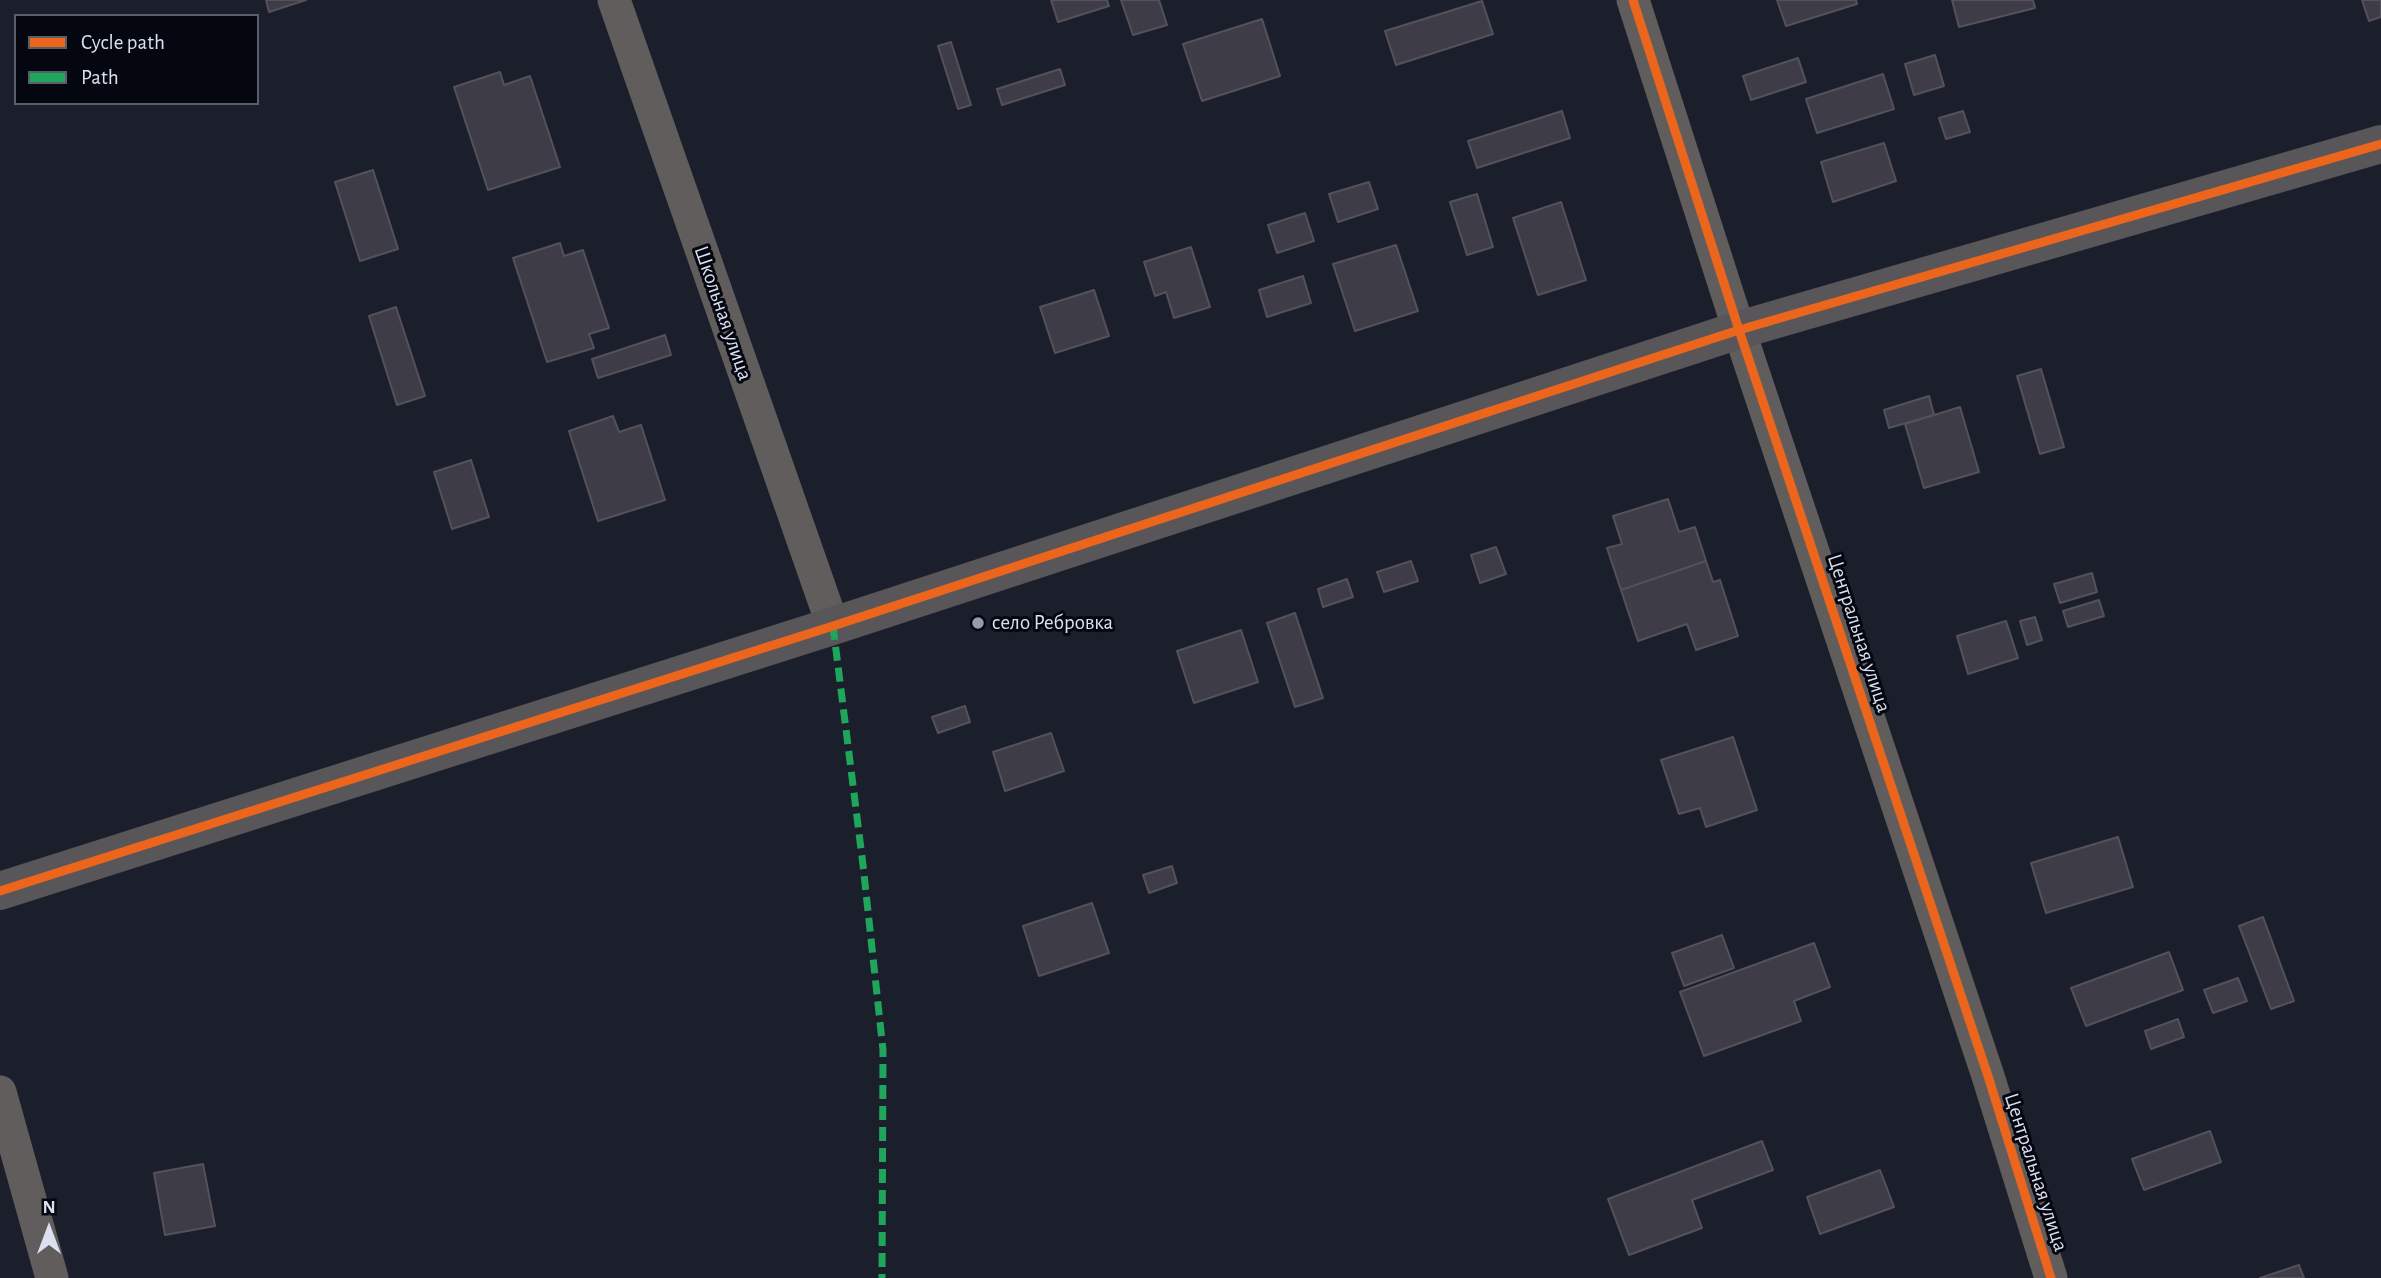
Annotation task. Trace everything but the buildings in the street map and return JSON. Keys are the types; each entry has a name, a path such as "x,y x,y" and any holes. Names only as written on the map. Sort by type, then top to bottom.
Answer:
{"street":[{"name":"Школьная улица","path":"614,0 833,626"},
{"name":"Центральная улица","path":"1633,0 1739,330 1988,1076 2052,1278"},
{"path":"0,891 833,626 1739,330 2381,144"},
{"path":"0,1092 52,1278"}],"marked path":[{"path":"833,626 883,1050 882,1278"}],"cycle path":[{"path":"1633,0 1739,330 1988,1076 2051,1278"},
{"path":"0,891 833,626 1739,330 2381,144"}],"place":[{"name":"село Ребровка","path":"978,623"}]}
